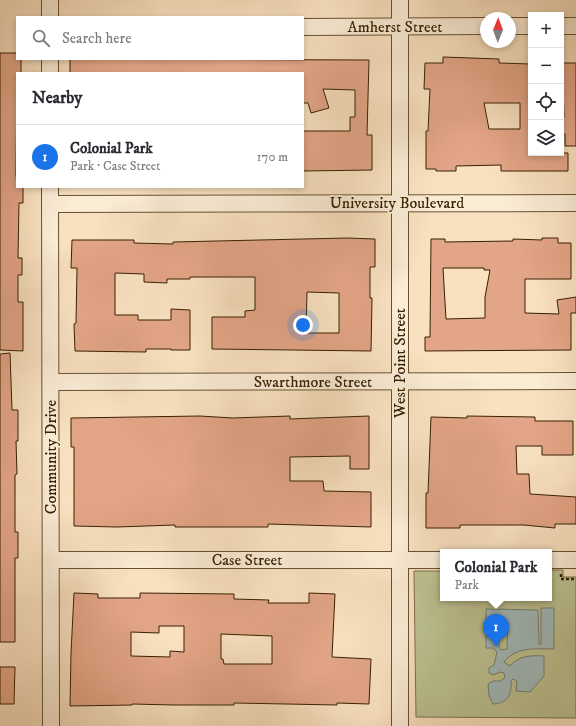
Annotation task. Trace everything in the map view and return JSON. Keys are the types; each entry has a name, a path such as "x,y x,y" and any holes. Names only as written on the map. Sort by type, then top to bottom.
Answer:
{"street":[{"path":"50,0 50,16"},
{"name":"West Point Street","path":"400,0 400,726"},
{"name":"Amherst Street","path":"304,27 480,26"},
{"path":"516,26 528,26"},
{"path":"564,26 576,26"},
{"path":"50,60 50,72"},
{"name":"Community Drive","path":"50,188 51,726"},
{"name":"University Boulevard","path":"50,204 576,203"},
{"name":"Swarthmore Street","path":"51,382 576,381"},
{"name":"Case Street","path":"51,560 440,560"},
{"path":"552,560 576,560"}],"green space":[{"path":"552,570 563,570 563,577 576,577 576,718 416,717 414,571 440,571 440,601 552,601"}],"water":[{"path":"541,608 554,608 554,649 534,649 521,651 514,653 504,662 510,666 521,658 544,656 544,676 530,692 516,691 517,681 513,679 511,681 510,694 506,700 493,704 489,696 488,684 493,681 501,681 505,677 504,673 500,672 493,675 489,673 489,668 494,665 497,652 493,648 486,648 486,634 499,634 499,647 501,650 507,649 508,622 486,622 486,609 538,610 539,644 541,644"}],"building":[{"path":"0,53 16,53 16,60 21,60 21,72 16,72 16,188 23,188 23,203 19,203 18,258 22,258 22,275 18,275 18,302 23,302 23,351 0,350"},
{"path":"443,57 499,59 499,63 528,64 528,156 564,156 564,153 568,153 568,171 501,171 501,165 456,166 456,171 436,171 436,169 426,169 426,131 428,131 430,89 424,89 425,63 443,63","holes":["484,103 520,103 520,129 489,129"]},
{"path":"70,60 369,60 367,135 372,135 372,170 304,171 304,131 350,131 350,117 355,117 355,90 323,89 329,108 311,113 308,103 304,103 304,72 70,72"},
{"path":"564,63 576,63 576,146 565,146"},
{"path":"347,238 375,239 375,267 370,267 370,298 372,298 371,351 212,349 212,317 245,317 245,311 255,310 255,277 190,277 190,279 167,279 167,283 144,282 144,274 115,273 115,315 138,315 138,320 171,320 171,309 190,310 190,350 146,349 146,352 75,351 74,324 76,323 77,268 71,268 72,240 134,240 134,243 173,244 173,242","holes":["307,292 339,293 339,333 306,333"]},
{"path":"542,238 558,238 558,243 571,243 571,279 525,279 525,313 559,314 557,300 576,297 576,313 571,313 571,350 425,351 425,337 430,337 431,239 445,239 445,242 513,241 513,239 542,240","holes":["443,268 484,268 484,270 490,270 485,297 485,318 446,319"]},
{"path":"10,353 12,410 18,410 18,441 16,441 17,474 15,475 15,532 18,532 18,558 15,558 15,642 0,642 0,354"},
{"path":"200,416 233,418 290,416 290,419 369,416 369,469 350,469 350,456 290,457 290,481 323,481 324,491 371,492 371,527 268,524 268,527 175,527 175,525 117,527 74,526 74,447 71,447 71,418"},
{"path":"467,416 535,417 535,421 573,421 573,455 542,455 542,446 516,446 517,474 529,474 530,494 576,497 576,524 555,524 555,528 524,525 460,525 460,528 426,528 426,493 428,493 431,417 467,418"},
{"path":"74,593 98,594 98,598 140,598 140,593 234,594 234,599 269,600 268,603 309,603 309,593 335,594 332,657 371,659 369,704 337,703 337,705 234,703 234,705 132,704 70,706","holes":["159,626 184,626 184,652 170,651 170,657 131,656 131,632 159,633","221,634 272,636 272,664 224,664 223,659 221,659"]},
{"path":"0,667 15,667 14,704 0,704"}],"place":[{"name":"Colonial Park","path":"496,647"}]}
